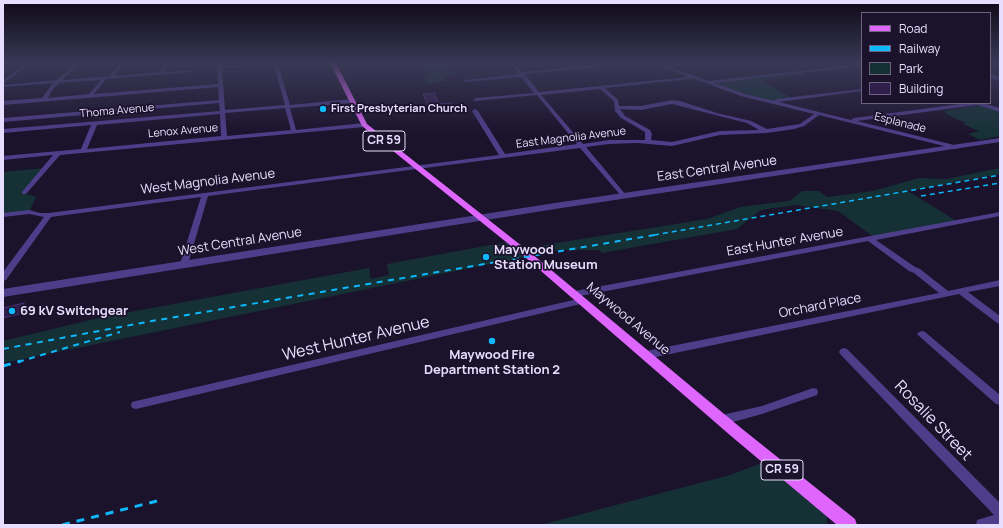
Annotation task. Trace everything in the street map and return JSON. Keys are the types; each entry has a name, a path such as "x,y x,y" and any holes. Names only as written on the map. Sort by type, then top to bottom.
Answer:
{"main road":[{"name":"Maywood Avenue","path":"345,88 364,125 482,218 578,298 836,519 849,525"}],"street":[{"path":"43,100 53,88"},
{"path":"90,96 98,88"},
{"path":"3,103 181,88"},
{"path":"221,88 224,138"},
{"path":"283,88 294,131"},
{"path":"533,88 624,196"},
{"path":"476,100 595,88"},
{"path":"602,88 616,101 623,117 648,131 648,142"},
{"name":"Esplanade","path":"723,88 743,95 956,147"},
{"path":"771,102 861,90"},
{"path":"3,120 222,101"},
{"name":"Thoma Avenue","path":"3,130 352,101"},
{"path":"618,107 646,107 672,102 680,103 715,114 749,122 767,131"},
{"path":"849,121 971,104"},
{"path":"981,104 1000,110"},
{"path":"476,111 503,156"},
{"name":"East Magnolia Avenue","path":"417,167 618,141 672,144 715,134 767,131 802,125 818,113"},
{"path":"83,151 95,123"},
{"name":"Lenox Avenue","path":"3,158 364,125"},
{"name":"East Central Avenue","path":"482,218 1000,140"},
{"path":"24,193 58,153"},
{"name":"West Magnolia Avenue","path":"3,215 29,212 40,215 48,215 417,167"},
{"path":"184,264 205,194"},
{"name":"East Hunter Avenue","path":"578,298 1000,214"},
{"path":"3,278 48,215"},
{"name":"West Central Avenue","path":"3,293 482,218"},
{"path":"870,239 917,271 946,294"},
{"name":"Orchard Place","path":"646,355 1000,283"},
{"path":"960,291 1000,321"},
{"name":"West Hunter Avenue","path":"136,405 578,298"},
{"path":"922,334 1000,401"},
{"name":"Rosalie Street","path":"844,352 1000,512"},
{"path":"722,420 762,410 813,392"},
{"path":"982,525 1000,520"}],"green space":[{"path":"723,88 774,88 793,99 771,102 743,95"},
{"path":"980,105 1000,111 1000,136 980,140 968,134 979,131 963,124 966,123 948,115 944,111"},
{"path":"45,168 24,193 36,197 29,212 3,215 3,172"},
{"path":"1000,168 1000,174 908,191 958,222 875,238 838,211 795,205 761,210 737,229 602,253 598,250 559,250 527,256 519,249 707,219 740,207 789,201 802,191 819,191 827,197 873,191 919,178 946,179"},
{"path":"507,242 525,257 3,363 3,341 103,317 369,268 371,279 389,275 387,264"},
{"path":"770,460 826,506 827,525 540,525 730,475"}],"building":[{"path":"434,93 439,104 451,103 454,109 430,111 423,94"},
{"name":"69 kV Switchgear","path":"24,303 20,314 3,318 3,308"}],"railway":[{"path":"654,235 1000,175"},
{"path":"921,196 1000,183"},
{"path":"3,349 152,321 660,234"},
{"path":"18,362 120,332"},
{"path":"3,366 21,361"},
{"path":"62,525 157,501"}],"place":[{"name":"First Presbyterian Church","path":"323,109"},
{"name":"Maywood Station Museum","path":"486,257"},
{"name":"69 kV Switchgear","path":"12,311"},
{"name":"Maywood Fire Department Station 2","path":"492,341"}]}
